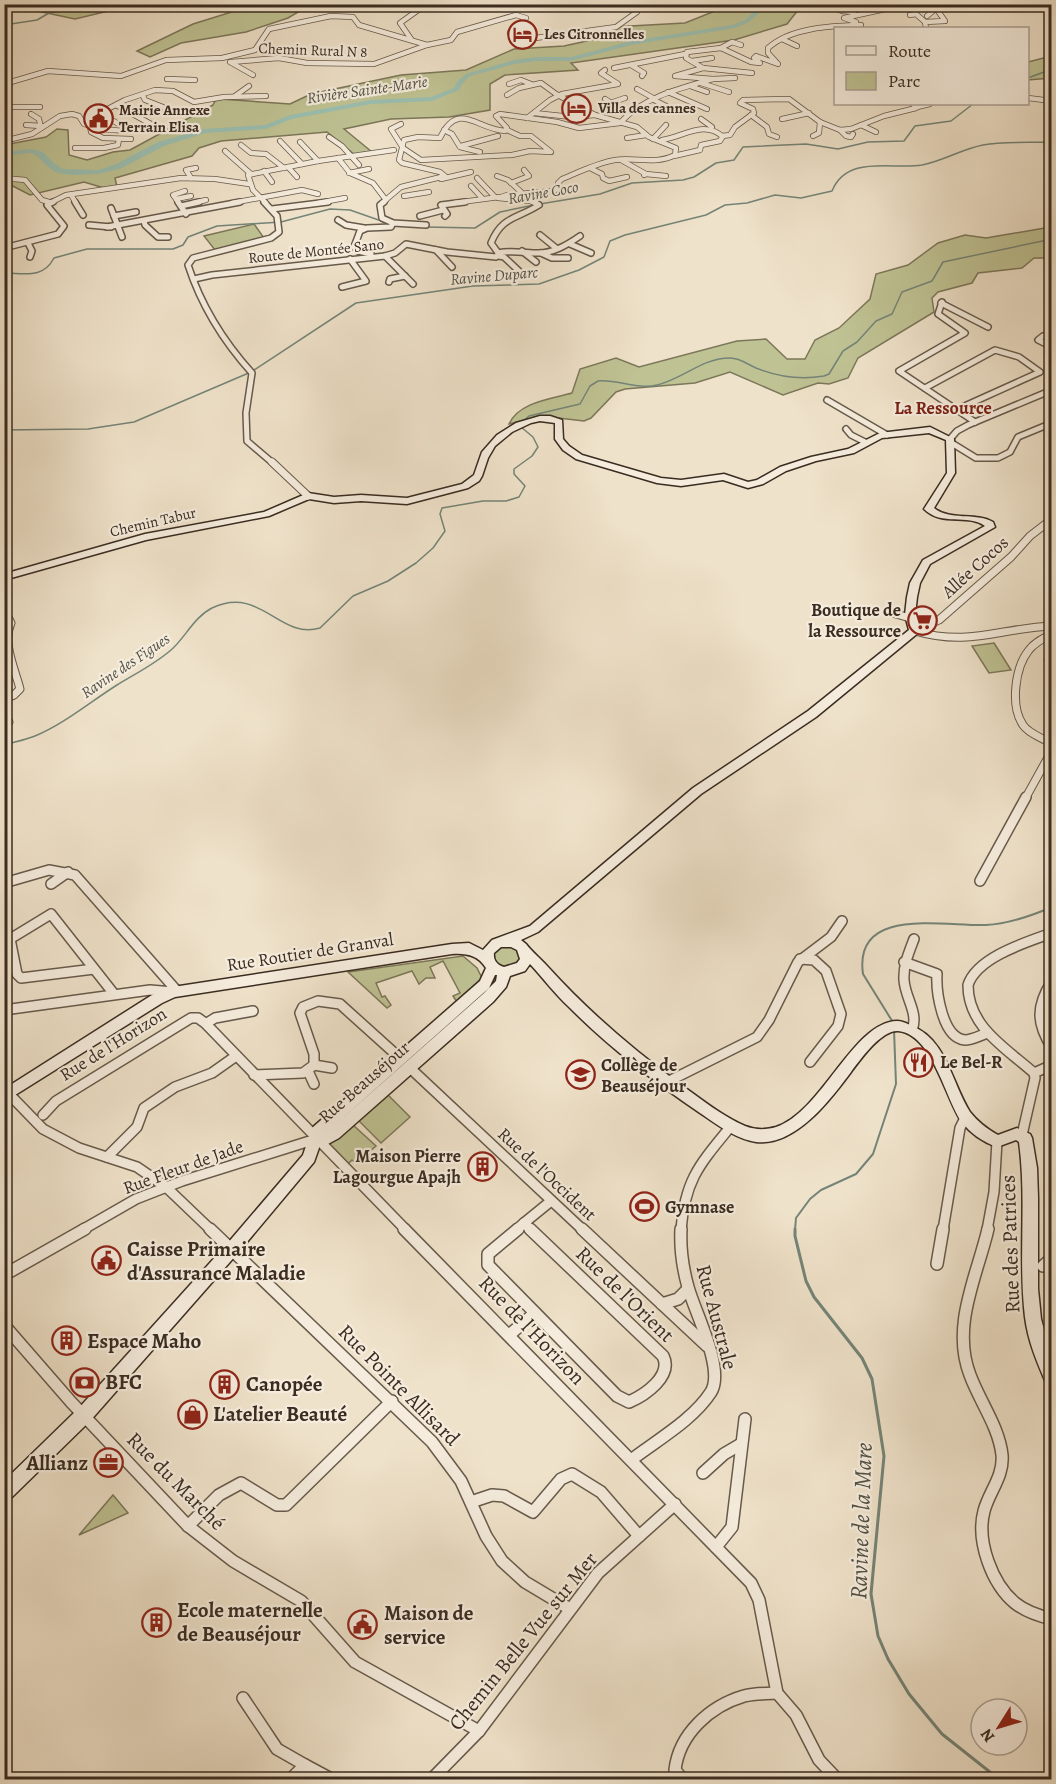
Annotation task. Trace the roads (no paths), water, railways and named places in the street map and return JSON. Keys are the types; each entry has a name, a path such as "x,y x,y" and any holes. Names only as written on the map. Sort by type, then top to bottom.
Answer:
{"street":[{"path":"410,40 411,36 400,23 421,8 421,4"},
{"path":"442,4 452,4"},
{"path":"860,27 844,19 890,8 888,4"},
{"path":"974,5 979,4"},
{"path":"825,5 842,11 853,11 853,15"},
{"path":"925,22 945,21 935,5 928,6 933,10 927,16"},
{"name":"Chemin Rural N 8","path":"231,62 279,58 307,63 374,64 427,45 451,40 457,32 462,30 516,15 526,18 510,33 516,37 528,39 616,27 637,12"},
{"path":"910,15 916,14 925,22 926,27"},
{"path":"4,84 45,72 85,72 118,76 168,60 222,58 255,50 269,29 331,16 353,17 359,25 427,45"},
{"path":"721,48 751,62 760,63 754,57 757,56 778,64 768,53 768,48 773,43 820,27 860,27"},
{"path":"782,39 797,46"},
{"path":"614,68 721,48 732,42 741,45"},
{"path":"685,54 691,62 719,74"},
{"path":"222,58 253,75"},
{"path":"691,62 712,58"},
{"path":"677,74 728,64"},
{"path":"631,65 644,74"},
{"path":"668,68 677,74 675,76 708,76 711,79"},
{"path":"703,69 752,73"},
{"path":"527,118 558,96 618,84 601,73 605,70"},
{"path":"401,124 391,129 396,143 413,158 426,161 530,151 551,152 531,136 518,136 507,130 496,115 557,122 584,129 620,123 627,114 668,92 711,79 734,77 726,72"},
{"path":"127,129 100,114 116,105 143,96 165,78 195,80"},
{"path":"509,84 521,80 531,84"},
{"path":"507,95 531,84 541,83 558,96 595,115 637,127 646,135 675,147 674,156"},
{"path":"700,83 729,92"},
{"path":"690,86 707,92"},
{"path":"234,96 248,88"},
{"path":"502,89 513,92"},
{"path":"637,89 679,110"},
{"path":"152,90 170,90 194,102 234,96 255,98 266,96"},
{"path":"668,92 707,109"},
{"path":"214,93 219,98"},
{"path":"143,96 145,100 163,107 168,112"},
{"path":"535,97 545,104"},
{"path":"610,103 625,98"},
{"path":"701,120 723,136 730,135 754,109 740,101 784,98 793,101 820,122 840,130 846,136 851,137 853,134"},
{"path":"1029,98 1052,101"},
{"path":"605,99 627,114"},
{"path":"26,125 42,126 57,117 72,114 79,116 81,123 90,126 127,129 143,128 151,123 116,105"},
{"path":"840,130 851,129 906,111 915,105"},
{"path":"4,107 38,106"},
{"path":"906,111 919,112"},
{"path":"4,130 6,140 29,136 55,116 55,112"},
{"path":"534,112 578,119 595,115"},
{"path":"619,113 627,114"},
{"path":"791,123 782,119 808,113"},
{"path":"31,114 42,126"},
{"path":"751,114 767,128 770,135 777,137"},
{"path":"441,179 445,176 441,173 402,163 399,160 404,140 418,137 439,139 450,120 460,118 499,134 505,142"},
{"path":"813,136 819,133 820,122"},
{"path":"861,124 876,132"},
{"path":"656,140 666,125"},
{"path":"90,126 91,132 100,137 131,139"},
{"path":"656,140 712,127"},
{"path":"444,130 452,134 462,147 498,155"},
{"path":"452,153 507,130"},
{"path":"414,131 418,137"},
{"path":"627,138 646,135"},
{"path":"420,216 444,213 441,205 520,192 554,192 558,189 558,183 562,179 590,168 621,159 661,160 682,156 700,150 701,145 720,141 723,136"},
{"path":"329,137 353,156 360,165"},
{"path":"75,148 109,148 118,145 119,139"},
{"path":"280,141 302,164"},
{"path":"300,142 318,161"},
{"path":"241,146 251,153 266,154 297,177"},
{"path":"394,150 251,174 247,177 249,184 260,199 272,209 279,222 279,232 271,238 193,258 188,269 228,347 250,371 246,413 247,441 302,488 308,496 334,500 362,498 407,501 465,486 476,480 480,474 489,449 516,426 527,420 545,418 557,421 561,425 559,439 561,443 579,457 670,482 724,477 739,483 752,484 765,480 783,469 851,451 866,442 887,435 928,430 950,441 969,455 982,459 993,459 1010,452 1015,441 1023,434 1052,423"},
{"path":"225,151 251,174"},
{"path":"338,159 349,173 374,183 386,200"},
{"path":"621,159 645,175 666,176"},
{"path":"661,160 667,164"},
{"path":"191,178 186,170 196,168"},
{"path":"590,168 603,175 603,178 609,182 627,177"},
{"path":"349,173 369,169"},
{"path":"511,183 529,176 524,170"},
{"path":"264,171 272,182"},
{"path":"167,172 170,180"},
{"path":"392,225 382,218 380,207 397,189 416,181 441,179 471,172"},
{"path":"497,176 511,183 520,192"},
{"path":"4,178 25,180 42,200 49,202 71,195 191,178 249,184"},
{"path":"477,178 496,197 505,201 537,203 510,218 496,231 491,243 499,254 520,272"},
{"path":"471,186 482,198"},
{"path":"397,189 406,198 429,192"},
{"path":"89,225 112,226 186,214 260,199 290,190 307,190 318,194"},
{"path":"185,191 173,194 186,214"},
{"path":"71,195 83,215"},
{"path":"176,200 191,196"},
{"path":"272,209 345,198"},
{"path":"180,206 206,201"},
{"path":"4,248 56,236 64,228 48,206 49,202"},
{"path":"459,202 461,208"},
{"path":"226,206 233,215"},
{"path":"111,208 114,216 112,226"},
{"path":"114,216 136,212"},
{"path":"338,220 349,226 364,228 426,225"},
{"path":"144,221 145,225 159,238 168,237"},
{"path":"135,222 144,231"},
{"path":"112,226 122,237"},
{"path":"364,228 359,232 355,248 383,256 413,284"},
{"path":"540,235 556,248"},
{"path":"541,253 570,243 580,236"},
{"path":"28,243 32,251 30,257"},
{"path":"570,243 591,253"},
{"name":"Route de Montée Sano","path":"194,279 383,256 395,253 406,244 489,257 514,249 541,253 552,258 568,258"},
{"path":"436,250 452,267"},
{"path":"523,250 536,262"},
{"path":"342,287 366,281 350,259"},
{"path":"389,282 390,279 405,276"},
{"path":"975,422 899,370 964,333 938,314 942,303 988,327"},
{"path":"1052,335 1038,340 1052,347"},
{"path":"925,388 995,350 1002,350 1033,365 1040,372 958,409"},
{"path":"914,631 910,618 915,583 926,562 990,528 990,524 981,520 941,516 928,509 951,473 950,441 957,431 975,422 1052,390"},
{"path":"827,400 887,435"},
{"path":"846,429 851,435 866,442"},
{"name":"Chemin Tabur","path":"4,577 145,537 266,514 308,496"},
{"name":"Allée Cocos","path":"914,631 939,620 1011,557 1030,536 1052,519"},
{"path":"4,609 11,623 6,643 20,689 14,695 4,699"},
{"path":"889,612 910,618"},
{"path":"914,631 934,638 960,640 1052,626"},
{"path":"500,967 490,949 534,929 697,791 812,714 914,631"},
{"path":"980,881 1051,752 1050,743 1025,729 1016,708 1017,682 1022,660 1033,646 1052,634"},
{"path":"4,711 9,722"},
{"path":"4,883 50,869 75,875 176,992"},
{"path":"51,884 68,872"},
{"path":"94,969 21,978 7,935 51,914 114,994"},
{"path":"667,1082 757,1036 766,1028 790,973 800,959 830,940 842,921"},
{"path":"500,967 526,959 523,949 534,929"},
{"path":"504,942 523,949 590,1019 667,1082 731,1126 746,1133 762,1136 793,1124 812,1110 873,1036 891,1026 912,1030 929,1045 948,1077 965,1118 983,1136 997,1141 1017,1134 1022,1135 1035,1078 1034,1073 988,1033 971,1002 968,985 970,978 985,963 1031,940 1052,933"},
{"path":"912,1030 916,1020 903,985 904,962 914,939"},
{"name":"Rue Routier de Granval","path":"6,1095 157,999 176,992 452,949 470,943 504,942"},
{"path":"452,949 469,948 500,967 540,974 555,984"},
{"path":"800,959 814,960 823,966 841,1014 838,1026 810,1062"},
{"path":"904,962 937,974 940,1005 956,1037 967,1040 988,1033"},
{"name":"Rue Beauséjour","path":"316,1139 328,1138 334,1134 500,967"},
{"path":"1052,981 1041,1001 1037,1024 1052,1048"},
{"name":"Rue Routier de Granval","path":"4,1010 150,990 176,992"},
{"name":"Rue de l'Occident","path":"311,1068 314,1054 300,1013 303,1007 310,1003 327,1000 340,1004 707,1346"},
{"name":"Rue de l'Horizon","path":"207,1023 215,1018 253,1011"},
{"name":"Rue de l'Horizon","path":"43,1115 56,1101 191,1018 197,1017 207,1023 211,1030 316,1139 745,1576 756,1590 777,1693 796,1715 819,1760 838,1779"},
{"path":"107,1157 137,1126 144,1108 175,1087 212,1073 236,1056"},
{"path":"1034,1073 1052,1065"},
{"path":"311,1068 314,1084"},
{"path":"254,1075 296,1074 311,1068 332,1068"},
{"name":"Rue Pointe Allisard","path":"6,1095 36,1124 79,1148 137,1167 166,1187 392,1401 448,1460 493,1548 510,1569 530,1586 570,1609"},
{"path":"937,1264 960,1128 965,1118"},
{"name":"Rue Australe","path":"631,1460 699,1406 710,1394 716,1381 707,1346 687,1290 680,1245 680,1219 691,1179 699,1164 731,1126"},
{"name":"Rue des Patrices","path":"1022,1135 1026,1142 1030,1174 1029,1267 1032,1321 1037,1347 1052,1378"},
{"path":"4,1493 84,1415 232,1249 309,1158 316,1139"},
{"name":"Rue Fleur de Jade","path":"4,1275 99,1218 166,1187 316,1139"},
{"path":"997,1141 989,1223 964,1323 963,1349 970,1374 1002,1455 1000,1477 985,1509 982,1532 994,1578 1011,1601 1026,1612 1052,1619"},
{"name":"Rue de l'Orient","path":"524,1223 657,1348 667,1367 665,1373 640,1397 629,1402 623,1401 492,1270 487,1260 491,1250 524,1223 551,1201"},
{"path":"1043,1266 1052,1258"},
{"path":"662,1304 678,1299 687,1290"},
{"path":"509,1335 535,1312"},
{"name":"Rue du Marché","path":"4,1325 157,1496 188,1526 233,1561 294,1596 355,1662 479,1731"},
{"path":"188,1526 222,1494 241,1483 277,1505 283,1506 392,1401"},
{"path":"716,1547 731,1531 745,1419"},
{"path":"703,1473 724,1454 741,1444"},
{"path":"471,1502 500,1495 533,1512 563,1477 572,1474 596,1487 639,1536"},
{"name":"Chemin Belle Vue sur Mer","path":"430,1779 479,1731 598,1574 675,1504"},
{"path":"683,1779 675,1770 678,1754 689,1734 705,1718 726,1704 746,1695 777,1693"},
{"path":"243,1698 277,1749 333,1779"},
{"path":"290,1779 305,1765"}],"waterway":[{"path":"4,25 37,20 49,13 71,10 76,4"},
{"name":"Rivière Sainte-Marie","path":"4,154 31,151 40,154 61,171 99,172 119,166 161,144 204,131 266,127 290,117 371,102 432,99 457,89 459,83 468,75 514,62 571,59 631,43 733,27 747,21 766,4"},
{"name":"Ravine Coco","path":"1029,78 1052,69"},
{"name":"Ravine Coco","path":"540,204 600,194 632,183 683,180 694,177 716,163 734,160 743,147 806,144 838,149 868,142 904,141 915,126 951,121 972,105"},
{"name":"Ravine Duparc","path":"4,430 88,429 134,422 251,372 356,303 473,286 539,284 579,270 604,257 610,241 625,235 706,215 725,205 747,203 775,195 801,198 832,191 839,179 859,168 922,165 991,144 1052,142"},
{"name":"Ravine Coco","path":"426,227 475,228 500,212 534,205"},
{"name":"Ravine Coco","path":"4,273 39,272 50,265 54,258 87,249 173,249 183,245 188,237 217,226 281,222 330,209 350,210 390,224"},
{"name":"Ravine des Figues","path":"522,422 529,416 580,404 590,386 598,381 642,386 657,385 710,361 720,359 737,359 781,376 798,378 824,376 829,374 843,351 857,342 876,321 892,314 902,292 932,281 943,262 1052,239"},
{"name":"Ravine des Figues","path":"4,745 35,736 56,725 152,664 171,650 195,622 212,608 229,603 244,603 257,607 293,627 306,630 320,628 353,596 388,581 416,563 433,548 445,531 440,514 442,508 483,501 506,501 519,497 525,486 514,474 514,469 532,456 538,447 533,437 521,427"},
{"name":"Ravine de la Mare","path":"1052,570 1049,576 1052,582"},
{"name":"Ravine de la Mare","path":"1052,649 1044,659 1052,691"},
{"name":"Ravine de la Mare","path":"894,1024 863,974 864,952 872,938 887,929 906,924 986,925 1003,923 1052,907"},
{"name":"Ravine de la Mare","path":"795,1230 796,1218 810,1199 821,1190 856,1174 873,1154 896,1084 894,1030"},
{"name":"Ravine de la Mare","path":"795,1230 806,1281 814,1297 862,1358 872,1379 884,1456 871,1594 878,1636 888,1659 909,1694 942,1734 1000,1780"}],"place":[{"name":"Les Citronnelles","path":"523,34"},
{"name":"Villa des cannes","path":"577,108"},
{"name":"Mairie Annexe Terrain Elisa","path":"98,119"},
{"name":"Boutique de la Ressource","path":"922,620"},
{"name":"Le Bel-R","path":"919,1062"},
{"name":"Collège de Beauséjour","path":"580,1075"},
{"name":"Maison Pierre Lagourgue Apajh","path":"482,1166"},
{"name":"Gymnase","path":"644,1207"},
{"name":"Caisse Primaire d'Assurance Maladie","path":"106,1261"},
{"name":"Espace Maho","path":"66,1341"},
{"name":"BFC","path":"84,1382"},
{"name":"Canopée","path":"225,1384"},
{"name":"L'atelier Beauté","path":"192,1414"},
{"name":"Allianz","path":"109,1463"},
{"name":"Ecole maternelle de Beauséjour","path":"156,1622"},
{"name":"Maison de service","path":"363,1625"}],"district":[{"name":"La Ressource","path":"943,408"}]}
